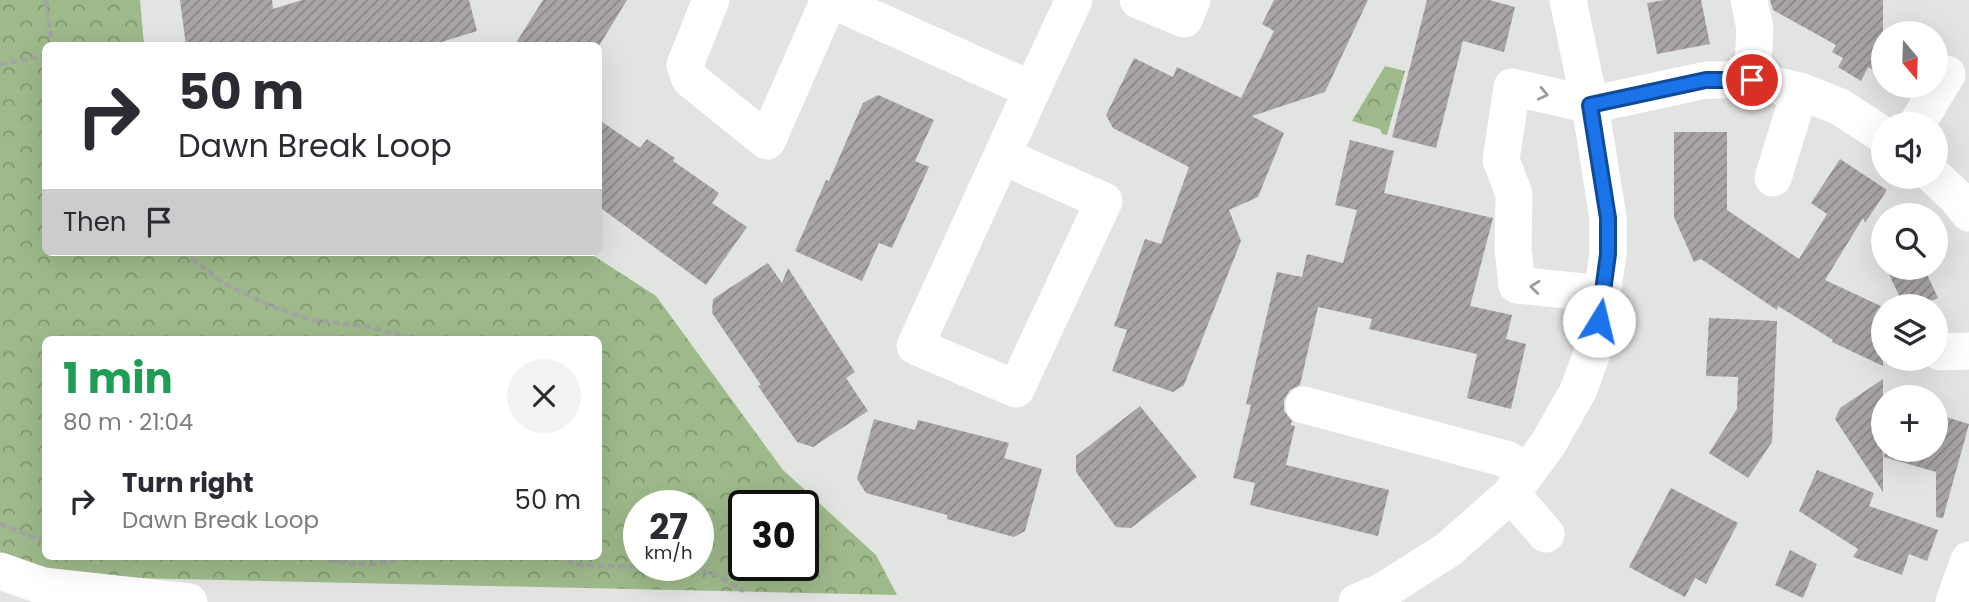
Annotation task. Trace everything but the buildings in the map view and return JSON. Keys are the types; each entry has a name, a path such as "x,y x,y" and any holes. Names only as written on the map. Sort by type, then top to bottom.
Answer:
{"street":[{"path":"711,0 685,65 690,79 767,141 830,0 1032,90"},
{"path":"1002,156 1104,201 1016,388 915,346 1032,90 1074,0"},
{"path":"1138,0 1184,19 1192,0"},
{"path":"1357,602 1383,591 1449,549 1520,483 1548,444 1578,391 1594,348 1608,254 1608,218 1590,105 1568,0"},
{"path":"1749,0 1755,28 1752,80"},
{"path":"1603,294 1517,285 1513,249 1514,194 1501,160 1512,87 1590,105 1706,80 1752,80 1800,92 1840,107 1871,127"},
{"path":"1773,178 1800,92"},
{"path":"1948,189 1969,214"},
{"path":"1304,405 1506,459 1546,534"},
{"path":"1954,602 1969,560"},
{"path":"0,571 40,594 189,602"}],"path":[{"path":"46,0 51,42"},
{"path":"0,65 42,56"},
{"path":"188,256 225,284 270,306 313,320 371,327 401,336"},
{"path":"0,524 42,540"},
{"path":"329,560 358,565 397,560"},
{"path":"567,560 580,565 681,568 711,572 744,592"}],"green space":[{"path":"0,0 140,0 144,42 42,42 42,256 594,256 656,296 783,470 805,490 728,490 728,581 819,581 819,503 876,555 897,595 86,577 21,562 0,553"},
{"path":"1385,66 1405,71 1387,135 1382,134 1380,129 1352,121"}],"route":[{"path":"1599,321 1608,254 1608,218 1590,105 1706,80 1752,80"}]}
